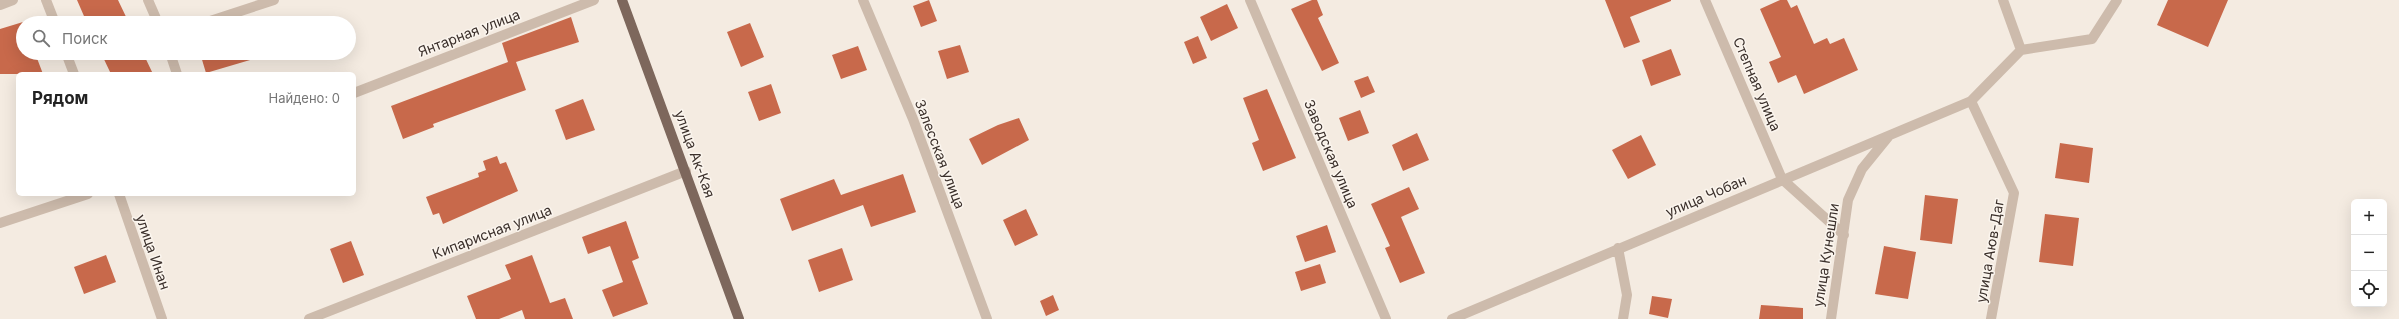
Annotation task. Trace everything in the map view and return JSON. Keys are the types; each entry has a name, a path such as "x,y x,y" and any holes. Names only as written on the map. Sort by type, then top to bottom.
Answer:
{"main road":[{"name":"улица Ак-Кая","path":"622,0 686,171 739,319"}],"street":[{"path":"0,5 13,0"},
{"path":"46,0 52,16"},
{"path":"148,0 155,16"},
{"path":"225,16 274,0"},
{"name":"Янтарная улица","path":"356,92 594,0"},
{"name":"Залесская улица","path":"863,0 913,119 987,319"},
{"name":"Заводская улица","path":"1250,0 1386,319"},
{"name":"Степная улица","path":"1705,0 1782,179"},
{"path":"2003,0 2021,50"},
{"path":"1971,101 2021,50 2092,39 2117,0"},
{"path":"69,60 73,72"},
{"path":"172,60 176,72"},
{"name":"улица Чобан","path":"1452,319 1782,179 1971,101"},
{"name":"улица Аюв-Даг","path":"1971,101 2014,193 1991,319"},
{"name":"улица Кунешли","path":"1831,319 1848,200 1859,175 1889,135"},
{"name":"Кипарисная улица","path":"309,319 686,171"},
{"path":"1782,179 1844,235"},
{"path":"0,223 82,196"},
{"name":"улица Инан","path":"120,196 162,319"},
{"path":"1618,248 1627,295 1623,319"}],"building":[{"path":"77,0 118,0 126,16 84,16"},
{"path":"929,0 937,21 921,27 913,6"},
{"path":"1312,0 1317,0 1323,15 1318,18 1339,63 1322,71 1291,9"},
{"path":"1605,0 1671,1 1630,17 1640,42 1624,48"},
{"path":"1780,0 1787,0 1791,8 1797,5 1814,44 1827,38 1830,44 1844,38 1858,70 1804,94 1796,75 1778,83 1769,62 1781,57 1760,9"},
{"path":"2168,0 2228,0 2208,47 2157,25"},
{"path":"1227,4 1238,28 1211,41 1200,17"},
{"path":"571,17 579,42 516,62 526,90 433,124 434,127 403,139 391,106 508,62 502,43"},
{"path":"750,23 764,57 741,67 727,32"},
{"path":"16,24 16,60 38,60 42,72 16,72 16,74 0,74 0,29"},
{"path":"1198,36 1207,58 1193,64 1184,42"},
{"path":"960,45 969,72 947,79 938,51"},
{"path":"858,46 867,70 841,79 832,55"},
{"path":"1671,49 1681,75 1651,86 1642,60"},
{"path":"104,60 146,60 152,72 110,72"},
{"path":"202,60 250,60 209,72 206,72"},
{"path":"1368,76 1375,92 1361,98 1354,81"},
{"path":"771,84 781,113 759,121 748,92"},
{"path":"1267,89 1296,158 1263,171 1252,143 1259,140 1243,98"},
{"path":"583,99 595,130 566,140 555,110"},
{"path":"1360,110 1369,133 1348,141 1339,118"},
{"path":"1019,118 1029,140 982,165 969,139 998,125"},
{"path":"1417,133 1429,160 1403,171 1392,145"},
{"path":"1641,135 1656,165 1628,179 1612,150"},
{"path":"2060,143 2093,148 2089,183 2055,178"},
{"path":"497,156 500,164 506,162 518,191 443,224 439,213 433,215 426,197 479,177 478,173 486,170 483,161"},
{"path":"903,174 916,212 871,227 863,205 792,231 780,199 834,179 841,195"},
{"path":"1409,187 1419,209 1401,217 1425,273 1400,283 1385,248 1390,246 1371,204"},
{"path":"1925,195 1958,199 1952,244 1920,240"},
{"path":"1026,209 1038,235 1015,246 1003,220"},
{"path":"2045,214 2079,218 2073,266 2039,262"},
{"path":"626,221 639,258 632,261 648,304 613,317 602,290 623,282 610,246 588,254 582,237"},
{"path":"1327,225 1336,252 1305,262 1296,236"},
{"path":"351,241 364,275 343,283 330,249"},
{"path":"1884,246 1916,252 1908,299 1875,294"},
{"path":"842,248 853,280 819,292 808,260"},
{"path":"106,255 116,282 84,294 74,267"},
{"path":"532,255 550,303 565,298 573,319 525,319 522,310 499,319 476,319 467,296 511,279 505,265"},
{"path":"1320,264 1326,283 1301,291 1295,272"},
{"path":"1053,295 1059,310 1046,316 1040,301"},
{"path":"1652,296 1672,299 1668,318 1649,314"},
{"path":"1761,305 1803,308 1803,319 1759,319"}]}
